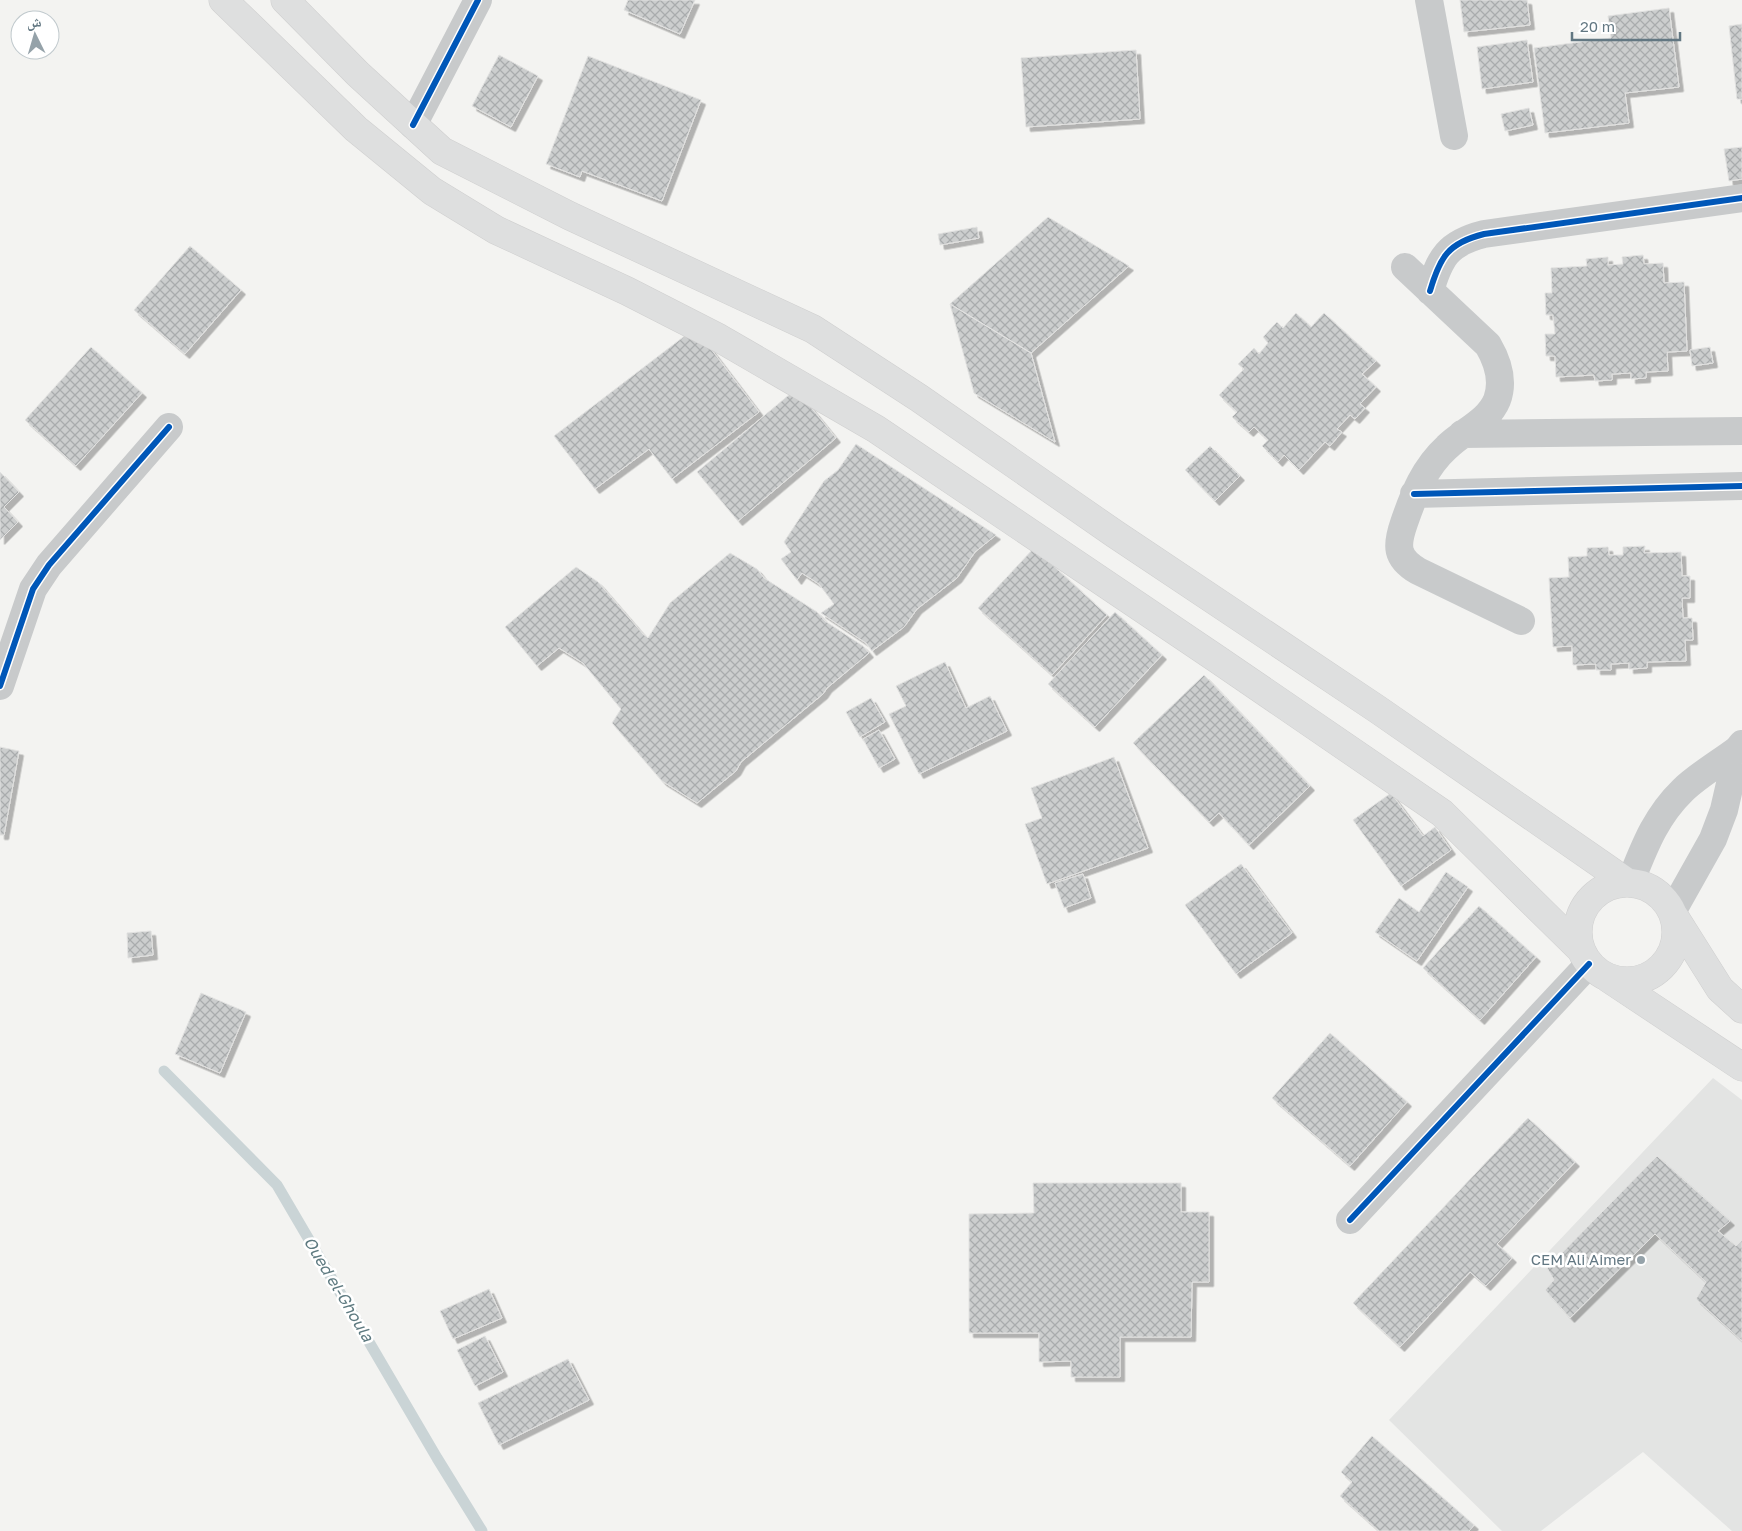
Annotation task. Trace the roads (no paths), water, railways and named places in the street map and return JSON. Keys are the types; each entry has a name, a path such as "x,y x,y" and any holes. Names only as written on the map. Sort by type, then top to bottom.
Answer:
{"main road":[{"path":"223,0 356,129 432,191 496,230 627,291 719,338 876,429 1442,813 1592,964 1742,1067"},
{"path":"285,0 358,74 442,151 570,216 813,329 919,398 1115,534 1377,709 1629,883"},
{"path":"1672,912 1676,929 1674,946 1667,961 1655,973 1640,980 1623,982 1592,964 1577,934 1579,918 1587,904 1598,892 1612,885 1629,883 1643,886 1655,892 1665,901 1672,912 1720,989 1742,1009"}],"street":[{"path":"413,125 478,0"},
{"path":"1429,0 1454,136"},
{"path":"1430,291 1438,266 1445,255 1456,245 1469,238 1484,234 1742,198"},
{"path":"1405,267 1488,346 1495,358 1499,371 1500,386 1497,400 1489,414 1447,446 1422,477 1414,494 1398,543 1400,555 1408,565 1521,621"},
{"path":"0,686 33,589 49,564 169,427"},
{"path":"1462,434 1742,431"},
{"path":"1414,494 1742,486"},
{"path":"1629,883 1648,836 1683,789 1740,747"},
{"path":"1672,912 1713,839 1724,810 1740,747"},
{"path":"1350,1220 1592,964"}],"waterway":[{"name":"Oued el-Ghoula","path":"164,1071 277,1185 437,1458 482,1531"}],"place":[{"name":"CEM Ali Aimer","path":"1641,1260"}]}
